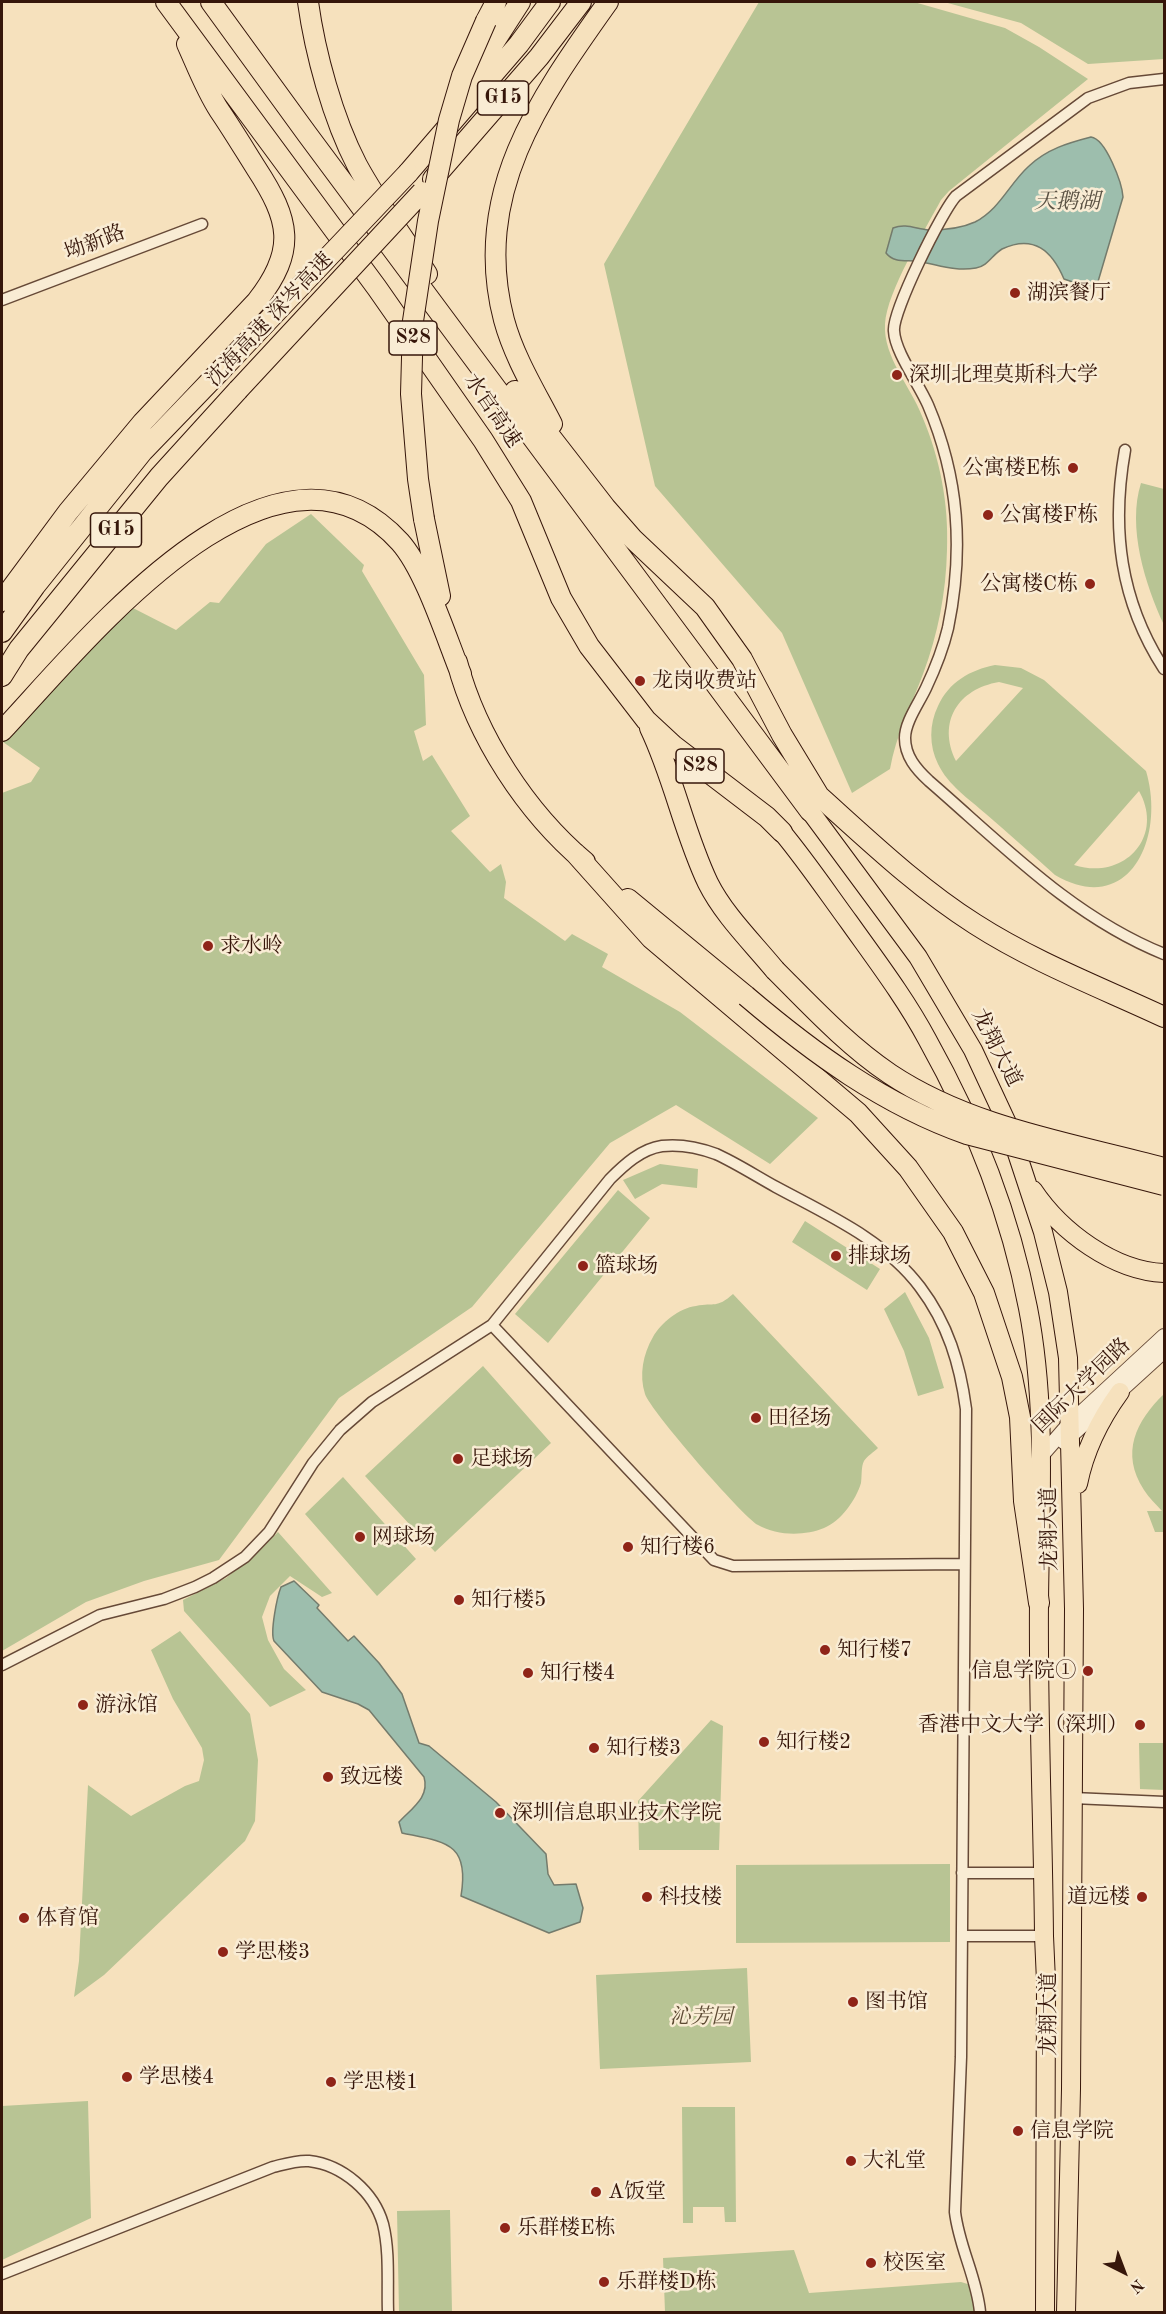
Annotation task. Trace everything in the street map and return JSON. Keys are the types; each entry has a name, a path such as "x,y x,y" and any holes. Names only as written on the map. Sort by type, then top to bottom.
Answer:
{"highway":[{"path":"2,601 68,512 129,439 256,302 267,288 281,261 284,231 276,202 217,106 166,2"},
{"name":"水官高速","path":"166,2 377,288 483,440 525,510 570,616 589,646 646,720 674,746 767,817 782,832"},
{"name":"水官高速","path":"211,2 756,738 814,803"},
{"path":"309,2 326,83 358,166 434,285 579,474 633,539 705,607 731,642 782,735 814,803 844,821 943,903 1009,944 1164,1017"},
{"path":"496,2 462,76 446,129 428,221 413,321 411,394 418,479 424,519 435,578 474,713 492,748 529,802 651,938 866,1120 908,1168 953,1232 984,1293 1012,1377 1020,1417 1024,1501 1039,1603"},
{"path":"412,169 519,2"},
{"name":"沈海高速 深岑高速","path":"2,632 143,451 412,169 519,44 550,2"},
{"name":"沈海高速 深岑高速","path":"2,676 19,649 159,477 422,192 539,57 581,2"},
{"path":"579,474 530,382 505,323 497,279 496,243 503,199 522,135 556,76 608,2"},
{"path":"2,731 111,616 160,570 223,527 245,515 284,501 318,500 347,506 375,520 401,543 421,577 461,674"},
{"path":"753,680 756,738"},
{"path":"646,720 663,759 709,884 729,915 775,970 814,1010 862,1053 890,1073 941,1102 988,1121 1164,1168"},
{"path":"575,854 746,996 835,1066 888,1099 933,1121 967,1134 1164,1185"}],"main road":[{"name":"龙翔大道","path":"814,803 918,957 956,1018 993,1089 1007,1123 1046,1240 1058,1292 1068,1358 1073,1512 1071,2089 1066,2313"},
{"name":"龙翔大道","path":"782,832 904,1000 947,1076 984,1157 1011,1238 1028,1306 1040,1397 1042,1455 1039,1603 1046,1981 1045,2313"},
{"path":"1023,1173 1047,1208 1093,1247 1125,1264 1142,1270 1164,1273"},
{"path":"1073,1512 1081,1468 1091,1440 1099,1423 1120,1392"}],"street":[{"path":"1164,79 1129,83 1089,98 965,188 950,202 896,315 894,332 896,343 926,399 947,457 953,483 957,553 953,600 946,636 905,736 909,756 929,781 1060,894 1108,927 1164,954"},
{"name":"坳新路","path":"2,300 202,224"},
{"path":"1125,450 1118,510 1125,577 1136,616 1164,669"},
{"path":"2,1665 100,1616 178,1593 213,1578 245,1557 269,1532 325,1446 354,1416 492,1325 593,1199 627,1163 644,1152 661,1146 696,1148 716,1154 860,1234 903,1267 934,1307 955,1351 966,1409 961,2057 955,2212 957,2233 976,2292 980,2313"},
{"path":"492,1325 714,1560 733,1566 964,1564"},
{"name":"国际大学园路","path":"1070,1431 1164,1336"},
{"name":"国际大学园路","path":"1042,1455 1120,1392 1164,1351"},
{"path":"1073,1798 1164,1802"},
{"path":"962,1873 1043,1873"},
{"path":"962,1936 1044,1936"},
{"path":"2,2274 273,2167 307,2161 336,2169 348,2177 371,2199 378,2212 386,2243 388,2313"}],"green space":[{"path":"759,2 914,2 1005,28 1088,79 949,191 941,200 899,278 887,310 885,324 888,348 922,416 934,448 942,481 947,533 946,566 943,598 933,644 900,732 890,769 852,793 782,633 655,486 604,264"},
{"path":"944,2 1164,2 1164,59 1088,64 1021,23"},
{"path":"1141,483 1164,489 1164,625 1150,592 1140,555 1136,518"},
{"path":"311,514 364,565 362,571 424,675 426,725 414,731 423,761 432,755 470,816 451,831 490,872 501,864 506,882 504,898 565,941 572,934 608,954 602,967 680,1012 818,1118 770,1164 676,1105 610,1143 472,1307 339,1398 219,1560 144,1581 86,1602 2,1651 2,793 31,782 40,768 3,742 131,607 176,630 210,602 219,603 266,544"},
{"path":"995,665 1021,668 1044,680 1146,771 1151,796 1151,822 1146,845 1136,864 1122,879 1103,886 1081,886 1055,875 959,791 942,772 935,757 932,742 935,713 948,690 961,678","holes":["999,682 1023,688 956,761 949,733 950,721 955,709 972,692","1139,791 1146,808 1147,824 1143,839 1135,851 1123,861 1109,867 1092,868 1074,865"]},
{"path":"660,1164 698,1169 697,1188 662,1184 635,1199 623,1180"},
{"name":"篮球场","path":"618,1190 650,1218 548,1343 515,1314"},
{"name":"排球场","path":"805,1221 880,1269 867,1290 792,1242"},
{"path":"905,1292 929,1338 944,1388 918,1396 904,1351 884,1309"},
{"name":"田径场","path":"733,1294 878,1448 864,1461 861,1483 852,1503 830,1525 816,1531 791,1534 758,1525 734,1503 697,1462 645,1394 642,1379 644,1357 656,1332 671,1317 683,1310 719,1303"},
{"name":"足球场","path":"483,1366 551,1443 435,1552 365,1476"},
{"path":"1164,1394 1164,1532 1155,1532 1147,1511 1162,1511 1146,1493 1137,1476 1132,1450 1139,1426"},
{"name":"网球场","path":"343,1477 416,1559 377,1596 305,1514"},
{"path":"278,1532 332,1593 322,1597 290,1576 270,1596 262,1617 268,1640 284,1669 306,1690 270,1707 184,1611 183,1600 226,1578"},
{"path":"180,1631 250,1714 258,1760 255,1821 245,1841 104,1975 74,1997 79,1961 88,1785 131,1816 185,1786 199,1781 204,1760 202,1748 173,1699 151,1650"},
{"path":"711,1720 723,1726 719,1850 639,1850 638,1801"},
{"path":"1139,1743 1164,1743 1164,1790 1140,1789"},
{"path":"950,1864 950,1942 736,1943 736,1865"},
{"name":"沁芳园","path":"747,1968 751,2062 600,2069 596,1975"},
{"path":"88,2101 91,2218 2,2260 2,2106"},
{"path":"682,2107 735,2107 736,2222 725,2222 724,2207 693,2207 693,2223 683,2223"},
{"path":"450,2210 452,2312 399,2312 397,2211"},
{"path":"794,2250 809,2293 961,2282 971,2285 976,2312 665,2312 663,2258"}],"water":[{"name":"天鹅湖","path":"1091,137 1102,145 1107,153 1120,182 1123,197 1097,285 1093,289 1064,279 1048,253 1033,245 1023,243 1002,249 984,265 968,269 896,260 886,253 893,228 907,226 941,230 975,222 984,217 998,203 1022,173 1036,160 1058,147"},
{"path":"294,1581 319,1605 317,1608 348,1641 354,1636 379,1663 402,1694 419,1743 429,1746 496,1802 546,1854 548,1874 554,1885 576,1884 583,1908 580,1922 549,1933 461,1896 463,1878 458,1855 442,1843 402,1833 399,1822 422,1796 424,1777 369,1710 322,1692 274,1641 273,1623 279,1592 281,1587"}],"place":[{"name":"湖滨餐厅","path":"1015,293"},
{"name":"深圳北理莫斯科大学","path":"897,375"},
{"name":"公寓楼E栋","path":"1073,468"},
{"name":"公寓楼F栋","path":"988,515"},
{"name":"公寓楼C栋","path":"1090,584"},
{"name":"龙岗收费站","path":"640,681"},
{"name":"求水岭","path":"208,946"},
{"name":"排球场","path":"836,1256"},
{"name":"篮球场","path":"583,1266"},
{"name":"田径场","path":"756,1418"},
{"name":"足球场","path":"458,1459"},
{"name":"网球场","path":"360,1537"},
{"name":"知行楼6","path":"628,1547"},
{"name":"知行楼5","path":"459,1600"},
{"name":"知行楼7","path":"825,1650"},
{"name":"信息学院①","path":"1088,1671"},
{"name":"知行楼4","path":"528,1673"},
{"name":"游泳馆","path":"83,1705"},
{"name":"香港中文大学（深圳）","path":"1140,1725"},
{"name":"知行楼2","path":"764,1742"},
{"name":"知行楼3","path":"594,1748"},
{"name":"致远楼","path":"328,1777"},
{"name":"深圳信息职业技术学院","path":"500,1813"},
{"name":"科技楼","path":"647,1897"},
{"name":"道远楼","path":"1142,1897"},
{"name":"体育馆","path":"24,1918"},
{"name":"学思楼3","path":"223,1952"},
{"name":"图书馆","path":"853,2002"},
{"name":"学思楼4","path":"127,2077"},
{"name":"学思楼1","path":"331,2082"},
{"name":"信息学院","path":"1018,2131"},
{"name":"大礼堂","path":"851,2161"},
{"name":"A饭堂","path":"596,2192"},
{"name":"乐群楼E栋","path":"505,2228"},
{"name":"校医室","path":"871,2263"},
{"name":"乐群楼D栋","path":"604,2282"}]}
